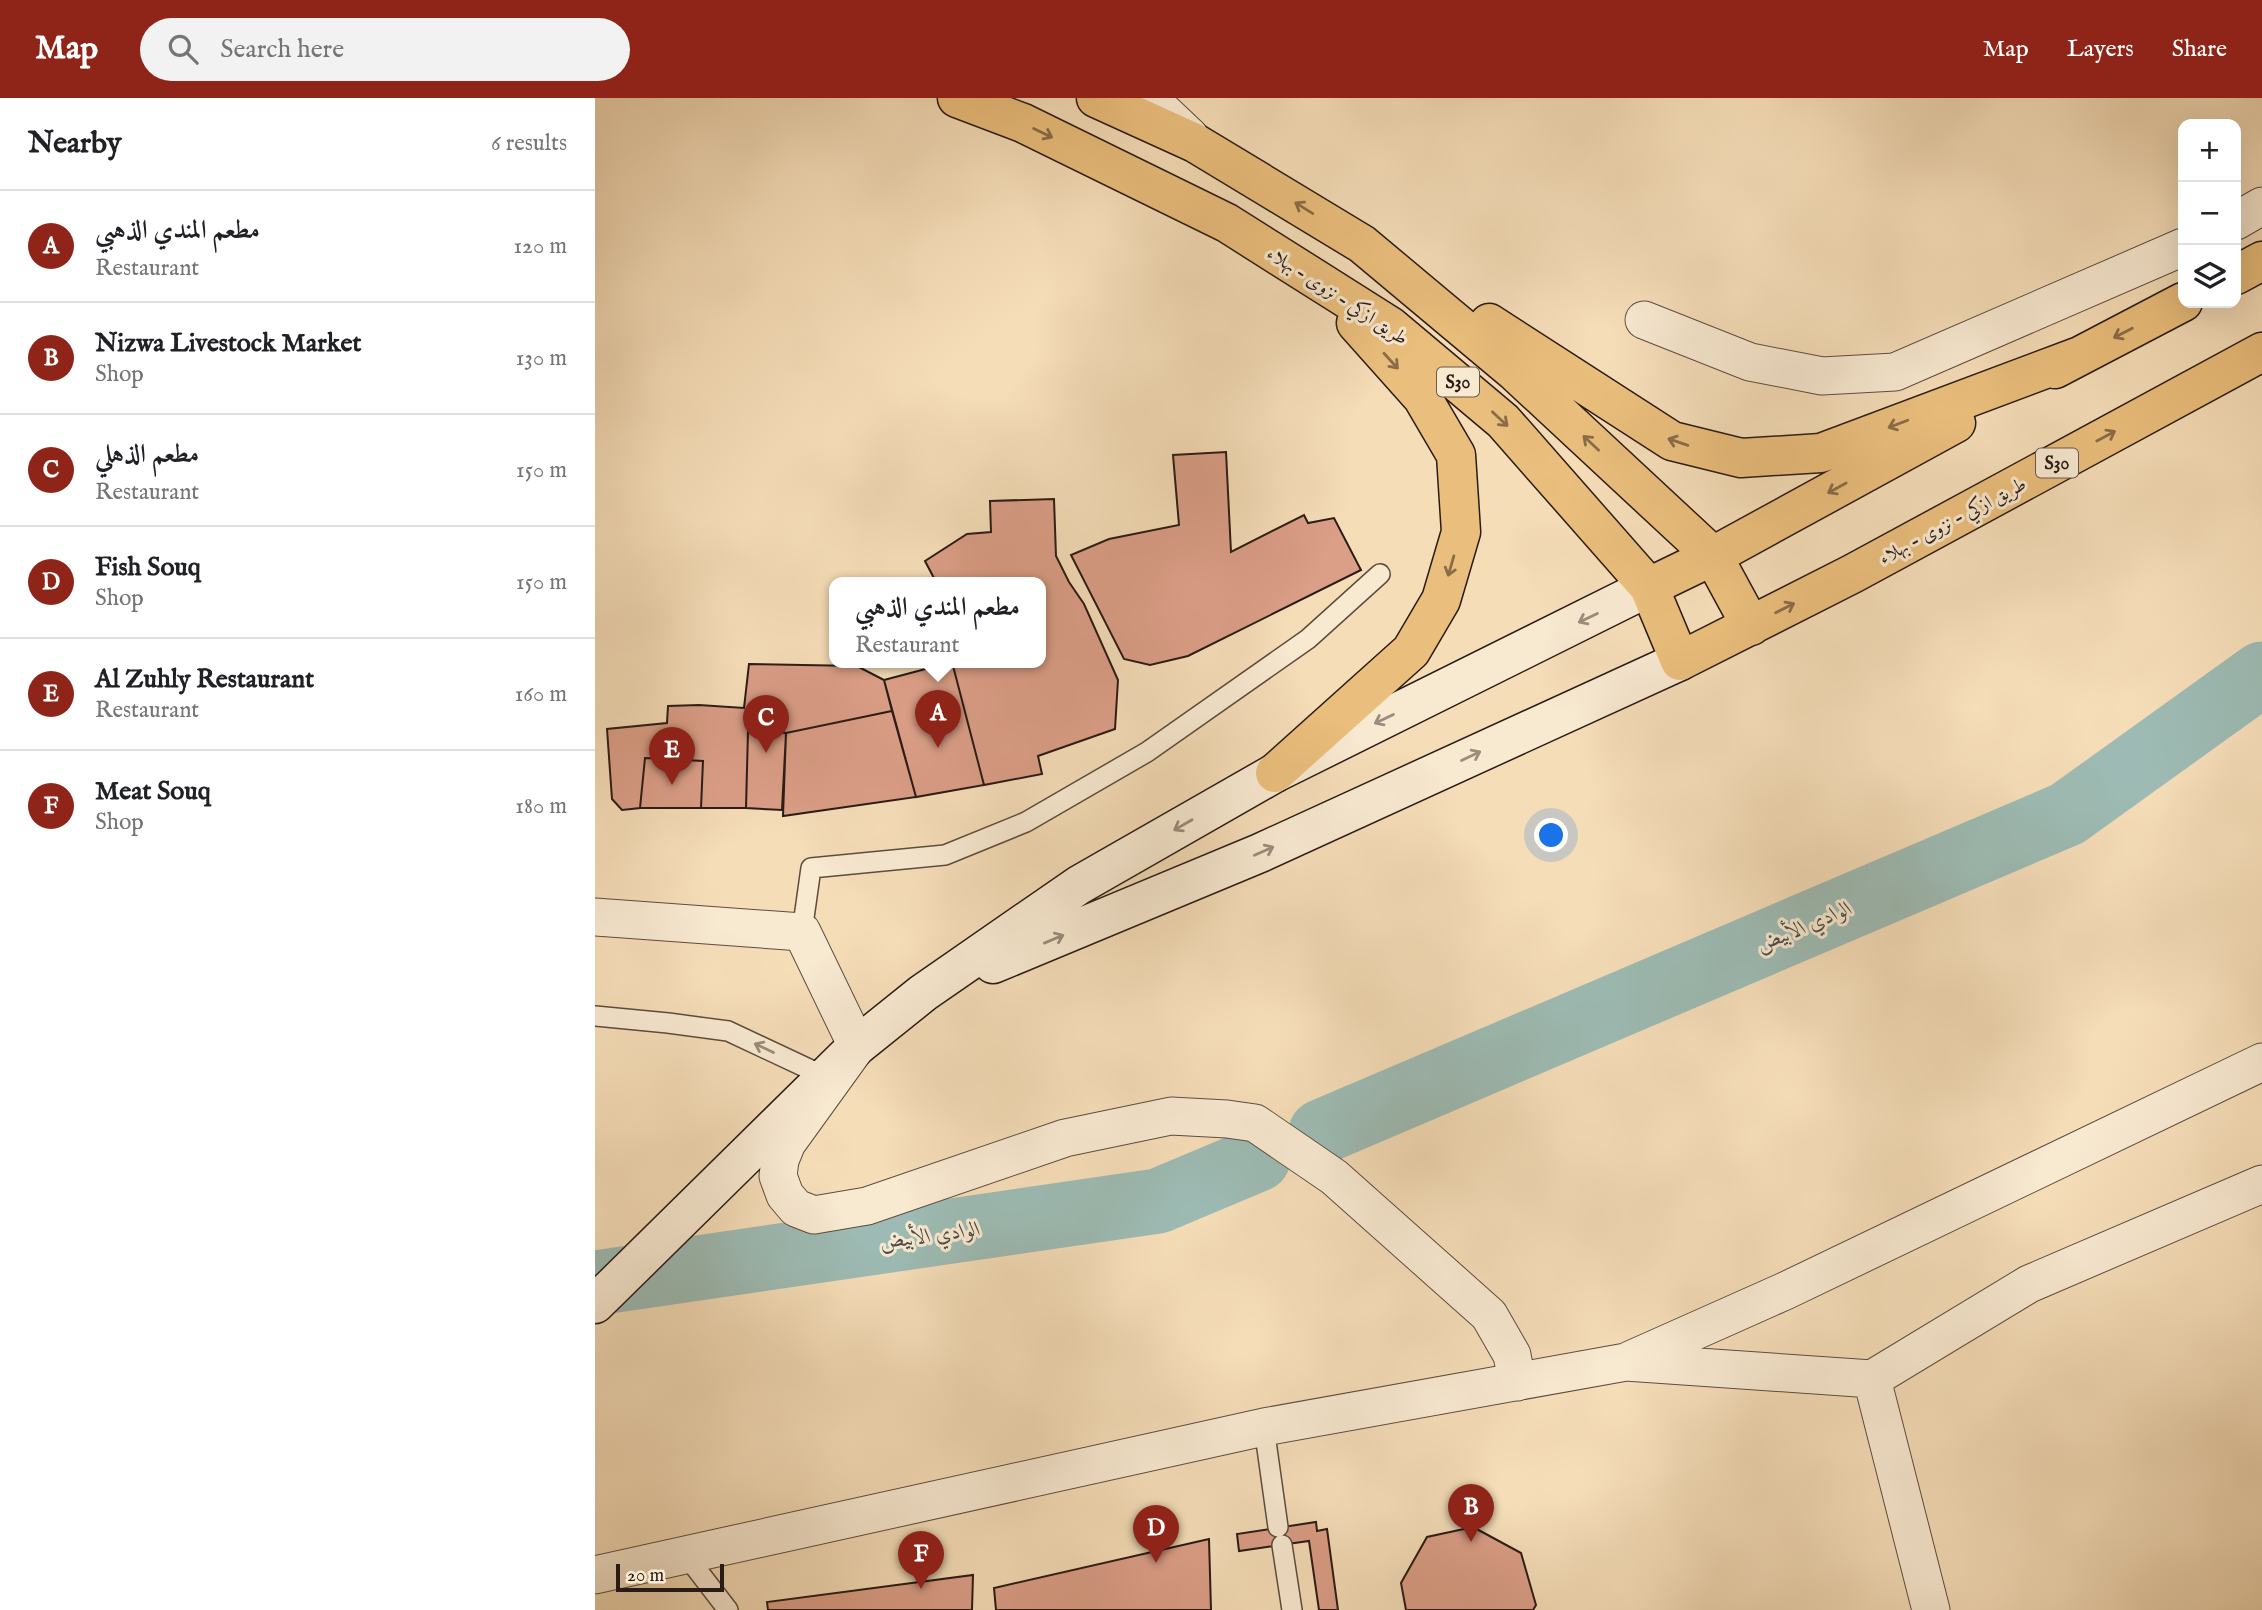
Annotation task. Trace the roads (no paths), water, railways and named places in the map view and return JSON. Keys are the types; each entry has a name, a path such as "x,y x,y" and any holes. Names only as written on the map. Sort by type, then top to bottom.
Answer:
{"main road":[{"name":"طريق ازكي - نزوى - بهلاء","path":"957,98 1023,122 1227,223 1390,326 1503,421 1649,587 1680,661 1852,574 2262,352"},
{"name":"S30","path":"1096,98 1195,143 1362,244 1515,372 1713,556 1751,626"},
{"path":"1227,223 1359,325 1422,397 1456,455 1461,532 1441,600 1411,651 1275,773"},
{"path":"1362,244 1672,441 1741,458 1821,453 2077,357"},
{"path":"2241,272 2262,261"},
{"path":"1649,587 1713,556 2178,305"}],"street":[{"path":"1149,98 1195,143"},
{"path":"2241,218 2262,206"},
{"path":"1644,320 1750,362 1822,376 1895,372 2178,249"},
{"path":"595,1304 857,1046 923,993 1079,885 1275,773 1649,587"},
{"path":"923,993 1260,852 1680,661"},
{"path":"595,917 801,932 857,1046"},
{"path":"857,1046 787,1143 780,1160 778,1176 785,1195 796,1208 814,1215 867,1206 1065,1138 1171,1116 1255,1123 1334,1177 1489,1315 1512,1355 1517,1381"},
{"path":"1626,1362 1785,1291 2262,1062"},
{"path":"595,1575 1264,1427 1626,1362 1873,1379 2029,1284 2262,1184"},
{"path":"1873,1379 1931,1610"}],"lane":[{"path":"801,932 811,868 945,855 1026,822 1147,752 1259,674 1308,639 1380,574"},
{"path":"595,1016 728,1031 826,1077"},
{"path":"1264,1427 1292,1610"},
{"path":"685,1554 728,1610"}],"waterway":[{"name":"الوادي الأبيض","path":"1321,1132 2067,814 2262,674"},
{"name":"الوادي الأبيض","path":"595,1283 1158,1201 1258,1159"}],"place":[{"name":"مطعم المندي الذهبي","path":"938,748"},
{"name":"مطعم الذهلي","path":"766,753"},
{"name":"Al Zuhly Restaurant","path":"672,785"},
{"name":"Nizwa Livestock Market","path":"1471,1542"},
{"name":"Fish Souq","path":"1156,1563"},
{"name":"Meat Souq","path":"921,1589"}]}
